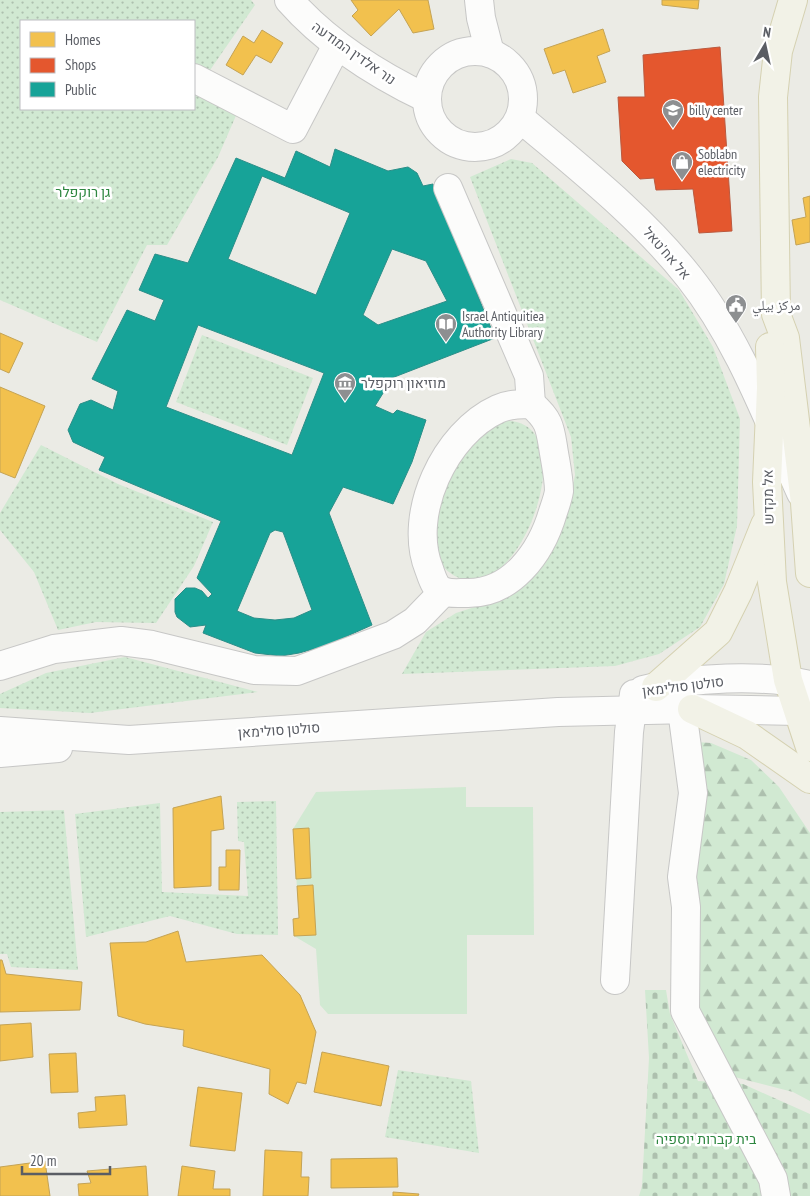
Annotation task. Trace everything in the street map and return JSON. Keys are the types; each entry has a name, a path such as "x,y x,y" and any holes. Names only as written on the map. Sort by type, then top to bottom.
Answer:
{"main road":[{"name":"אל מקדש","path":"793,0 778,51 773,97 776,314 785,338 805,503 810,572"},
{"name":"אל מקדש","path":"776,314 770,329 770,424 767,461 772,582 799,682 810,747"},
{"path":"641,696 688,661 718,632 738,592 768,520"},
{"path":"687,709 747,735 810,779"}],"street":[{"name":"נור אלדין המודעה","path":"289,0 306,19 337,45 395,84 426,98"},
{"path":"480,0 481,18 490,53"},
{"path":"195,79 293,129 337,45"},
{"path":"474,51 490,53 501,58 514,70 522,85 524,101 520,118 509,134 495,144 478,147 461,146 437,130 429,114 426,98 432,76 442,63 457,54 474,51"},
{"name":"אל אח'טאל","path":"520,118 657,238 690,278 732,343 805,503"},
{"path":"448,188 529,376 531,404"},
{"path":"531,404 542,413 551,425 559,491 541,545 522,570 495,588 477,593 443,592 438,589 428,565 422,539 422,516 430,489 446,458 470,427 497,410 511,405 531,404"},
{"path":"0,666 54,649 121,641 152,645 254,670 297,671 393,635 415,620 443,592"},
{"name":"סולטן סולימאן","path":"0,731 129,740 558,712 723,680 799,682"},
{"path":"615,980 630,732 641,696"},
{"name":"סולטן סולימאן","path":"641,696 687,709 803,707"},
{"path":"687,709 693,793 682,876 686,907 685,1011 773,1179 776,1196"},
{"path":"0,753 129,740"}],"green space":[{"name":"גן רוקפלר","path":"0,0 251,0 255,5 197,89 238,111 218,157 167,245 147,245 97,342 0,300"},
{"path":"511,159 532,163 679,290 713,347 740,419 737,526 724,584 700,627 659,654 615,666 402,674 426,632 456,613 503,598 569,505 575,475 571,437 470,177"},
{"path":"202,335 313,378 287,445 176,402"},
{"path":"506,421 529,428 541,447 543,474 537,505 525,535 508,560 488,577 466,580 449,572 439,560 434,544 437,507 450,471 463,451 480,436"},
{"path":"41,445 118,484 213,522 194,566 156,623 96,622 58,630 34,572 0,530 0,513"},
{"path":"125,657 258,692 90,713 0,708 0,694 46,673"},
{"path":"681,741 711,743 751,760 779,787 810,833 810,1101 793,1092 703,1069 685,1034"},
{"path":"466,787 466,807 533,807 534,935 467,935 467,1014 328,1014 320,1005 316,949 294,936 293,919 299,918 293,829 316,792"},
{"path":"276,801 278,935 237,934 170,916 86,937 75,814 160,803 162,892 248,896 244,842 238,841 237,802"},
{"path":"64,810 78,970 11,967 7,954 0,954 0,812"},
{"name":"בית קברות יוספיה","path":"645,990 666,990 670,1014 698,1081 743,1084 810,1114 810,1196 639,1196 642,1186 649,1058"},
{"path":"398,1070 471,1081 479,1153 385,1137"}],"building: Homes":[{"path":"351,0 428,0 434,29 413,33 399,9 371,36 352,16 358,10"},
{"path":"662,0 699,0 698,9 662,5"},
{"path":"603,29 610,51 597,56 606,82 573,93 565,70 553,74 544,49"},
{"path":"262,30 283,43 271,63 256,55 243,75 226,65 243,36 254,43"},
{"path":"810,196 810,242 796,245 792,220 806,217 803,198"},
{"path":"0,333 23,343 9,373 0,369"},
{"path":"0,387 45,406 15,478 0,472"},
{"path":"221,796 224,829 211,831 211,886 174,888 173,808"},
{"path":"309,828 311,878 296,879 293,829"},
{"path":"226,850 240,850 239,890 219,890 219,867 226,867"},
{"path":"313,885 316,935 294,936 293,919 299,918 297,886"},
{"path":"178,931 186,962 262,955 300,995 316,1032 306,1084 297,1082 288,1104 269,1094 270,1069 183,1046 184,1030 145,1024 118,1016 110,943 146,942"},
{"path":"0,960 2,960 6,974 82,982 80,1010 0,1012"},
{"path":"31,1023 33,1057 0,1061 0,1025"},
{"path":"322,1052 389,1066 381,1106 314,1092"},
{"path":"76,1053 78,1092 51,1093 49,1054"},
{"path":"198,1087 242,1093 235,1151 190,1146"},
{"path":"125,1095 127,1125 79,1128 78,1113 96,1111 95,1097"},
{"path":"265,1150 302,1152 301,1177 309,1177 308,1196 263,1196"},
{"path":"397,1158 398,1187 331,1188 331,1159"},
{"path":"45,1161 50,1196 0,1196 0,1167"},
{"path":"146,1166 148,1196 79,1196 78,1184 91,1183 87,1171"},
{"path":"182,1166 215,1171 213,1189 230,1189 230,1196 178,1196"},
{"path":"393,1192 419,1194 418,1196 393,1196"}],"building: Shops":[{"path":"720,47 732,231 699,233 693,189 656,190 654,178 640,179 622,161 618,97 645,97 643,55"}],"building: Public":[{"name":"מוזיאון רוקפלר","path":"335,149 388,171 408,167 417,173 423,186 433,184 495,338 384,381 385,390 375,406 393,414 397,410 426,420 412,462 393,504 343,487 329,513 372,625 325,646 299,653 281,656 255,653 203,633 206,625 190,627 177,617 175,612 175,599 186,588 195,588 202,591 208,598 212,594 197,578 221,521 99,470 105,457 73,442 68,430 80,404 91,400 113,410 118,391 92,379 127,310 155,321 164,300 139,290 155,254 188,263 236,158 285,178 296,151 330,167","holes":["262,176 350,213 316,295 228,259","392,249 426,261 447,301 378,325 363,315","198,325 324,373 292,455 166,407","275,530 283,532 312,610 294,618 275,620 254,618 237,611 270,533"]}],"place":[{"name":"billy center","path":"673,129"},
{"name":"Soblabn electricity","path":"682,181"},
{"name":"مركز بيلي","path":"736,324"},
{"name":"Israel Antiquitiea Authority Library","path":"446,343"},
{"name":"מוזיאון רוקפלר","path":"345,402"}]}
